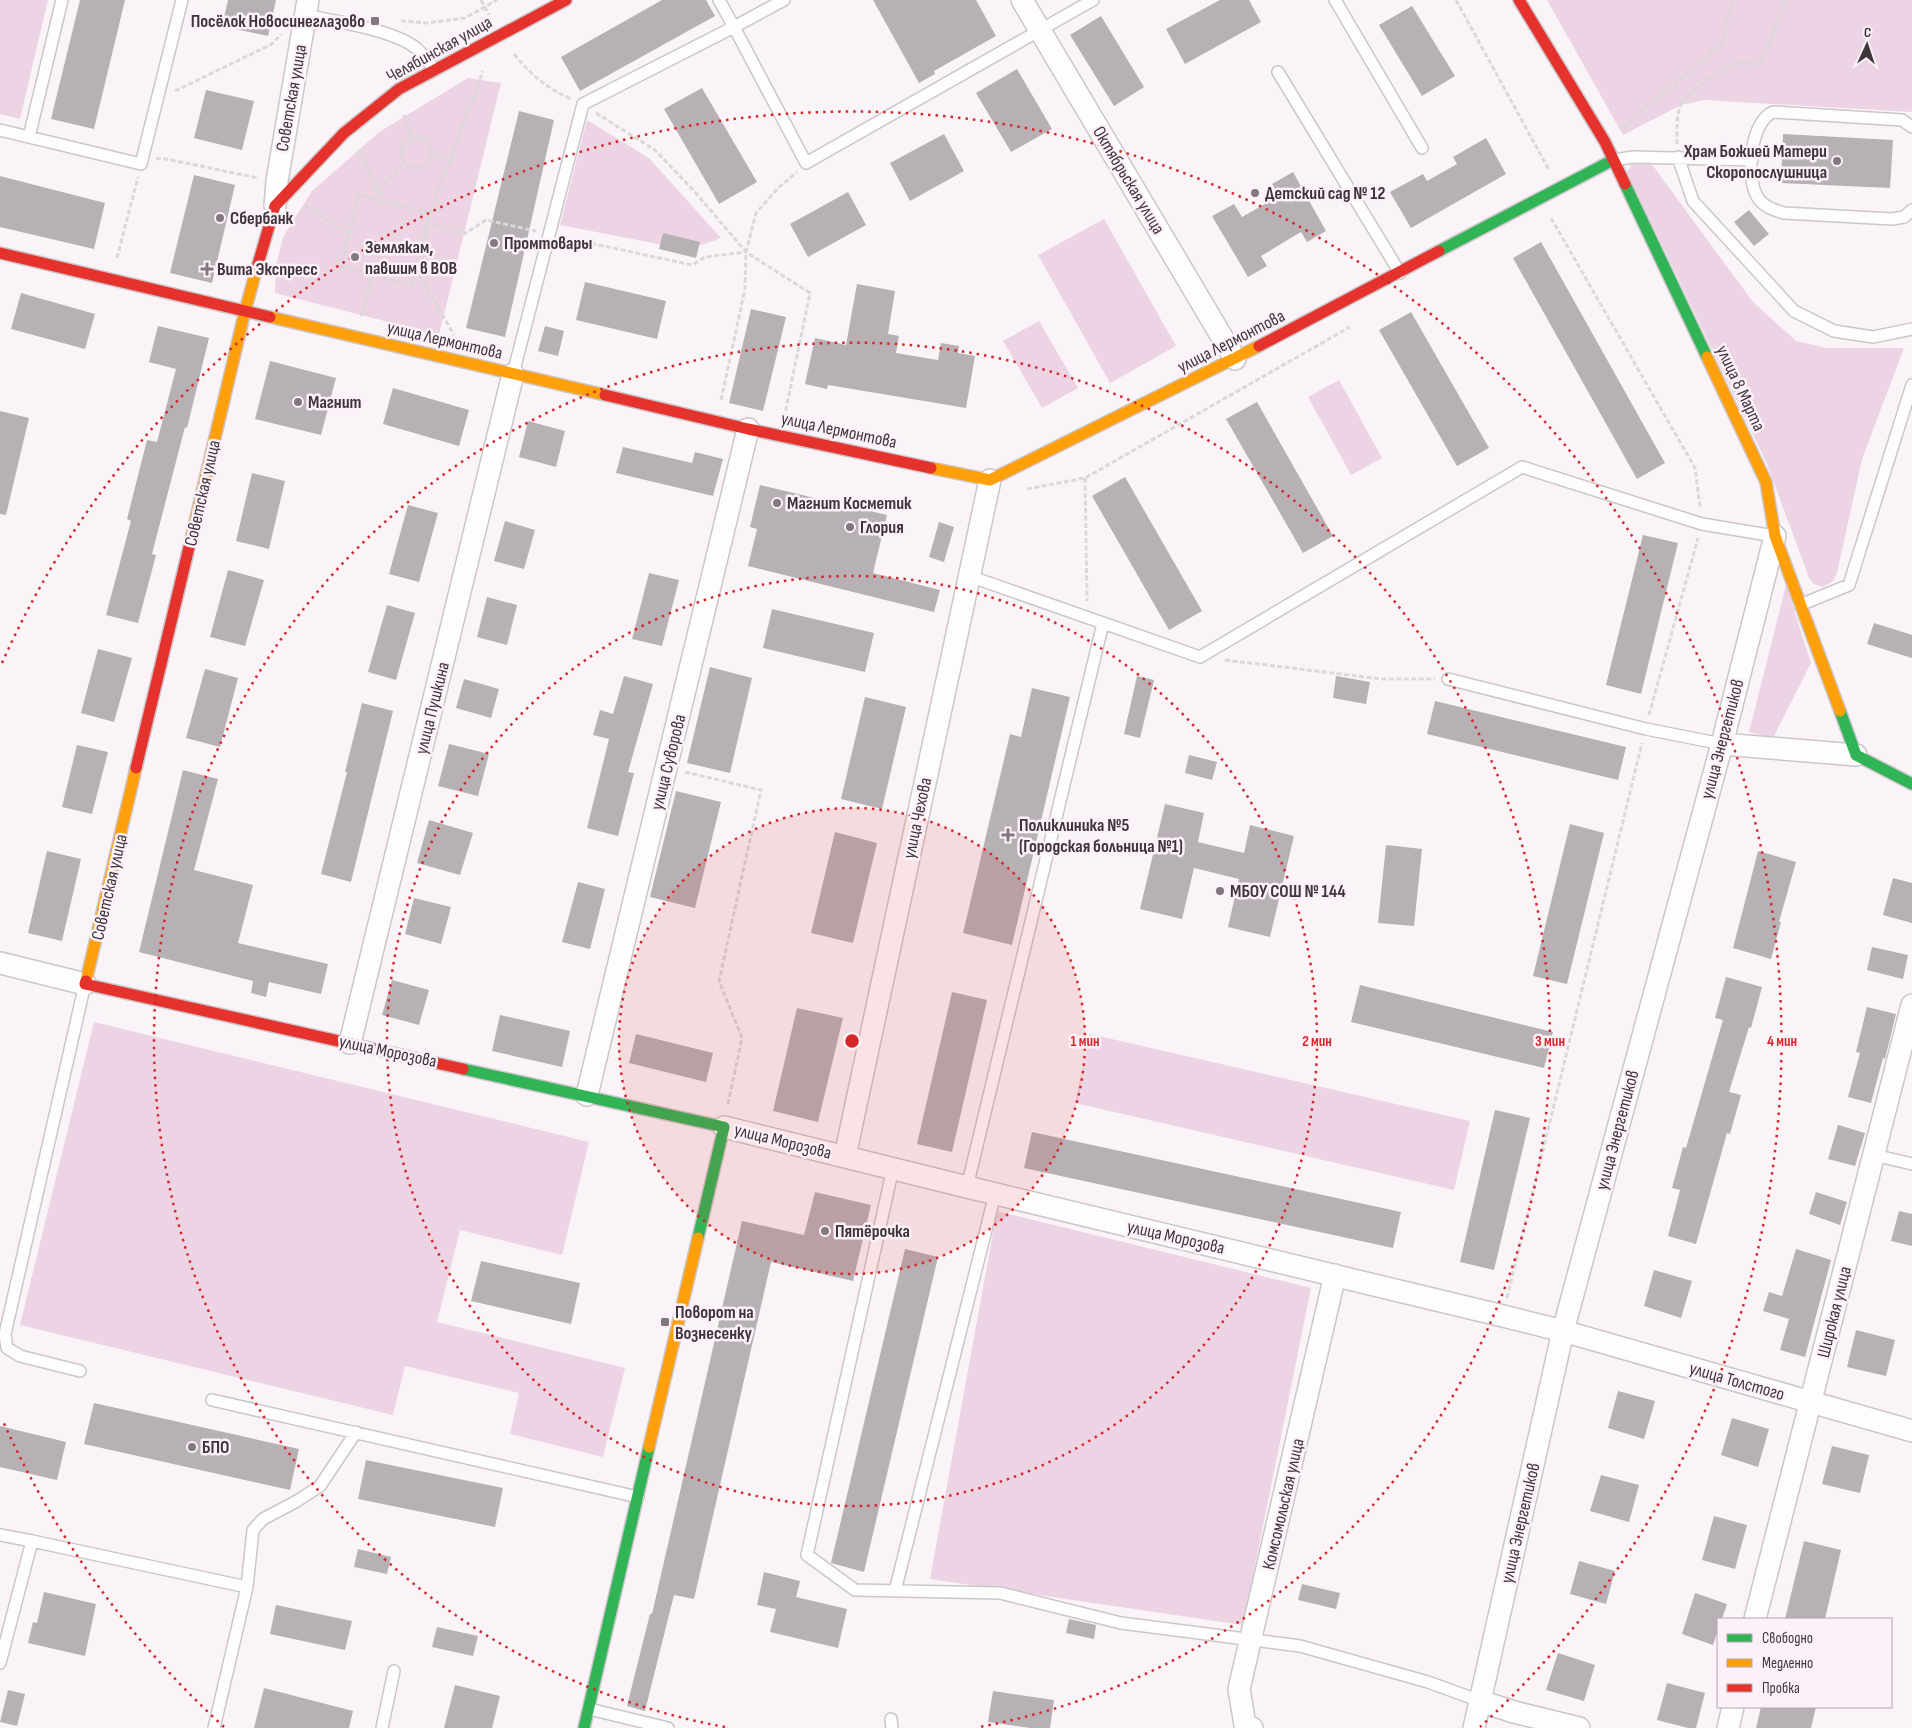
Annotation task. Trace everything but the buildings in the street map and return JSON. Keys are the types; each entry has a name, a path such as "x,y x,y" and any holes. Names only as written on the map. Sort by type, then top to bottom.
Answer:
{"street":[{"name":"Челябинская улица","path":"275,206 344,133 398,89 566,0"},
{"name":"Октябрьская улица","path":"1022,0 1235,359"},
{"name":"улица 8 Марта","path":"1519,0 1605,142 1766,482 1775,536 1856,755"},
{"name":"Советская улица","path":"85,984 245,311 275,206 277,181 306,8"},
{"name":"улица Лермонтова","path":"1,257 111,280 748,429 990,480 1235,359 1613,160"},
{"name":"улица Пушкина","path":"350,1043 513,374"},
{"name":"улица Суворова","path":"587,1095 748,429"},
{"name":"улица Чехова","path":"845,1156 990,480"},
{"name":"улица Энергетиков","path":"1474,1728 1563,1331 1722,744 1775,536"},
{"path":"1722,744 1856,755 1912,784"},
{"name":"улица Морозова","path":"0,963 85,984 724,1127 1563,1331"},
{"name":"Широкая улица","path":"1756,1618 1912,1005"},
{"path":"584,1728 724,1127"},
{"name":"Комсомольская улица","path":"1252,1728 1245,1725 1239,1690 1335,1275"},
{"name":"улица Толстого","path":"1563,1331 1912,1431"},
{"path":"1480,1701 1514,1712 1578,1728"},
{"path":"1728,1728 1733,1708"}],"lane":[{"path":"30,137 62,0"},
{"path":"0,130 141,164 182,0"},
{"path":"719,0 806,164 1093,0"},
{"path":"513,374 583,104 734,28 784,0"},
{"path":"1335,0 1422,148"},
{"path":"306,8 406,41 417,49 435,70"},
{"path":"1278,72 1400,273"},
{"path":"1912,127 1902,120 1773,112 1766,115 1754,136 1752,160 1752,175 1758,198 1768,208 1776,211 1892,219 1904,217 1912,210"},
{"path":"1613,160 1634,157 1678,157 1752,160"},
{"path":"1678,157 1693,202 1794,311 1834,331 1873,337 1912,328"},
{"path":"1800,605 1849,585 1912,385"},
{"path":"969,576 1200,657 1522,467 1702,524 1775,536"},
{"path":"967,1187 1102,623"},
{"path":"1448,679 1646,729 1722,744"},
{"path":"80,1371 20,1356 7,1348 5,1334 85,984"},
{"path":"1874,1154 1912,1164"},
{"path":"893,1168 807,1555 855,1590 1000,1593 1121,1623 1300,1646 1428,1682 1480,1701"},
{"path":"895,1591 995,1194"},
{"path":"212,1400 638,1498"},
{"path":"214,1728 247,1586 253,1530 263,1519 320,1486 356,1432"},
{"path":"0,1535 247,1586"},
{"path":"0,1663 32,1541"},
{"path":"382,1728 394,1671"},
{"path":"589,1709 668,1728"}],"path":[{"path":"482,0 500,36 527,71 552,90 583,104 655,150 695,192 746,252 810,293 783,422"},
{"path":"397,21 446,22 465,18 497,0"},
{"path":"1456,0 1560,188 1549,214 1695,468 1702,524 1646,729 1503,1316"},
{"path":"1605,142 1721,45 1733,0"},
{"path":"1678,157 1677,130 1681,105 1700,85 1729,66 1741,63 1761,64 1786,0"},
{"path":"158,99 272,44 284,31"},
{"path":"430,213 359,195 341,267 412,285 427,222 478,79"},
{"path":"404,116 412,138"},
{"path":"422,138 430,144 432,154 428,163 419,168 414,168 405,163 401,149 407,140 422,138"},
{"path":"359,151 383,202"},
{"path":"432,154 449,159"},
{"path":"111,280 141,164 160,158 277,181"},
{"path":"378,190 405,163"},
{"path":"717,421 745,289 746,252 756,213 778,188 806,164"},
{"path":"275,206 307,206 350,234"},
{"path":"427,222 464,234 486,220 692,265 704,257 746,252"},
{"path":"416,268 457,340"},
{"path":"361,315 373,275"},
{"path":"1019,490 1085,478 1351,326"},
{"path":"1085,478 1087,617"},
{"path":"1200,657 1382,678 1448,679"},
{"path":"666,767 761,790 719,980 742,1038 724,1127"}],"shaded area":[{"path":"0,0 48,0 20,119 0,114"},
{"path":"1547,0 1912,0 1912,112 1704,100 1681,105 1623,135"},
{"path":"468,78 501,83 439,335 275,293 276,266 283,237 312,191 379,132"},
{"path":"587,120 649,158 721,238 702,245 663,245 560,225"},
{"path":"1643,162 1653,166 1753,302 1796,341 1827,348 1904,348 1862,459 1837,573 1833,581 1823,587 1814,584 1809,578 1767,464 1627,172 1632,164"},
{"path":"1104,219 1176,346 1110,383 1038,255"},
{"path":"1039,321 1078,388 1042,408 1003,341"},
{"path":"1339,380 1382,458 1351,475 1308,397"},
{"path":"1786,585 1811,663 1773,738 1749,732"},
{"path":"94,1022 589,1142 562,1255 460,1230 437,1322 625,1368 603,1457 510,1434 519,1393 405,1366 393,1415 20,1325"},
{"path":"1090,1034 1470,1121 1454,1190 1075,1103"},
{"path":"997,1211 1311,1288 1243,1625 930,1579"}],"traffic: fast":[{"path":"1439,251 1613,160"},
{"path":"1625,184 1707,357"},
{"path":"1840,711 1856,755 1912,784"},
{"path":"463,1069 724,1127 698,1238"},
{"path":"584,1728 649,1447"}],"traffic: slow":[{"path":"191,539 245,311 258,264"},
{"path":"270,317 605,395"},
{"path":"931,468 990,480 1259,346"},
{"path":"1707,357 1766,482 1775,536 1840,711"},
{"path":"86,981 136,768"},
{"path":"649,1447 698,1238"}],"traffic: jam":[{"path":"258,264 275,206 344,133 399,89 566,0"},
{"path":"1519,0 1605,142 1625,184"},
{"path":"1259,346 1439,251"},
{"path":"0,253 270,317"},
{"path":"605,395 748,429 931,468"},
{"path":"136,768 191,539"},
{"path":"86,981 85,984 463,1069"}],"place":[{"name":"Посёлок Новосинеглазово","path":"375,21"},
{"name":"Храм Божией Матери Скоропослушница","path":"1837,161"},
{"name":"Детский сад № 12","path":"1255,193"},
{"name":"Сбербанк","path":"220,218"},
{"name":"Промтовары","path":"494,243"},
{"name":"Землякам, павшим в ВОВ","path":"355,257"},
{"name":"Вита Экспресс","path":"207,269"},
{"name":"Магнит","path":"298,402"},
{"name":"Магнит Косметик","path":"777,503"},
{"name":"Глория","path":"850,527"},
{"name":"Поликлиника №5 (Городская больница №1)","path":"1008,835"},
{"name":"МБОУ СОШ № 144","path":"1220,891"},
{"name":"Пятёрочка","path":"825,1231"},
{"name":"Поворот на Вознесенку","path":"665,1322"},
{"name":"БПО","path":"192,1447"}]}
